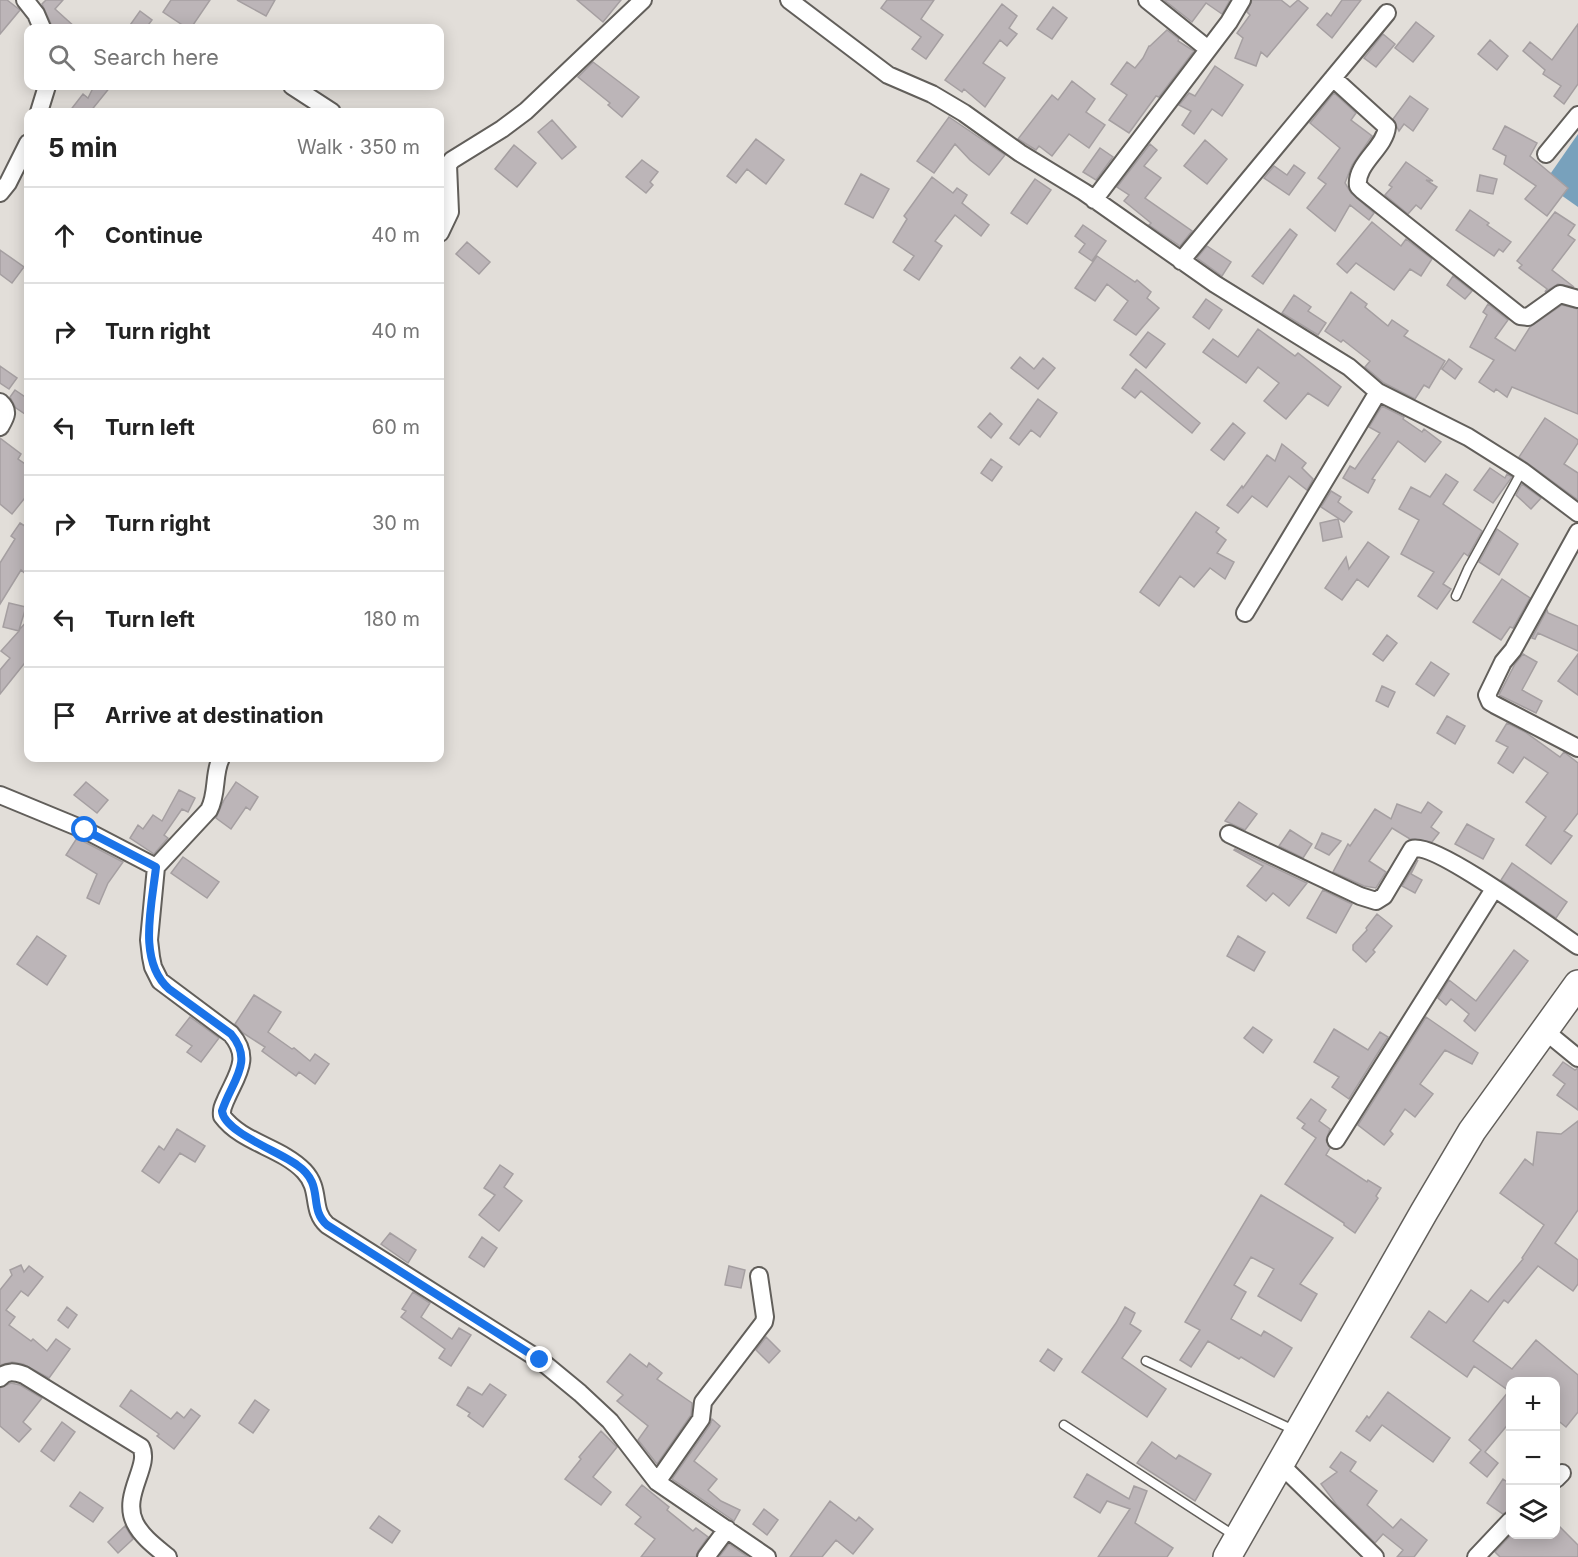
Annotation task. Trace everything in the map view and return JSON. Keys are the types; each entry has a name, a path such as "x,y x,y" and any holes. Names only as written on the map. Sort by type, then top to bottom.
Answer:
{"main road":[{"path":"1232,1547 1472,1131 1578,984"}],"street":[{"path":"25,0 40,24"},
{"path":"444,225 450,212 444,167 526,111 643,0"},
{"path":"789,0 888,75 932,94 964,113 1215,284 1349,367 1377,392 1453,428 1522,471 1578,513"},
{"path":"1147,0 1208,49"},
{"path":"1094,200 1229,22 1242,0"},
{"path":"1181,261 1387,13"},
{"path":"1332,78 1387,127 1385,135 1359,175 1358,186 1363,191 1520,316 1528,317 1560,294 1578,298"},
{"path":"40,108 46,90"},
{"path":"298,90 326,108"},
{"path":"1546,154 1578,115"},
{"path":"0,193 8,183 24,151"},
{"path":"1245,613 1377,392"},
{"path":"0,402 7,410 7,414 0,427"},
{"path":"1578,532 1513,650 1503,662 1487,695 1490,702 1495,705 1578,748"},
{"path":"220,762 214,802 156,867 149,940 153,968 160,981 231,1034 239,1043 242,1055 241,1068 222,1111 222,1116 249,1138 303,1170 311,1179 316,1192 317,1211 327,1225 540,1360 610,1421 657,1482 767,1557"},
{"path":"0,795 85,830 156,867"},
{"path":"1229,834 1371,900 1380,900 1404,859 1416,847 1455,864 1578,946"},
{"path":"1336,1140 1494,889"},
{"path":"1545,1031 1578,1058"},
{"path":"657,1482 701,1419 703,1402 764,1322 759,1276"},
{"path":"0,1378 3,1374 12,1372 24,1375 141,1447 144,1458 132,1493 131,1511 135,1524 146,1538 168,1557"},
{"path":"1281,1465 1375,1557"},
{"path":"1476,1557 1506,1525"},
{"path":"706,1557 727,1529"}],"lane":[{"path":"1456,596 1468,569 1522,471"},
{"path":"1146,1361 1299,1433"},
{"path":"1064,1425 1232,1547"}],"water":[{"path":"1578,134 1578,207 1544,183"}],"building":[{"path":"0,0 7,0 20,10 0,34"},
{"path":"46,0 63,0 55,9 72,24 51,24 42,4"},
{"path":"171,0 210,0 194,24 181,24 163,12"},
{"path":"237,0 275,0 266,16"},
{"path":"577,0 621,0 603,22"},
{"path":"887,0 934,0 921,19 943,35 926,59 912,49 921,37 881,8"},
{"path":"1164,0 1230,0 1222,14 1206,3 1192,22"},
{"path":"1252,0 1281,0 1290,7 1298,0 1308,8 1267,57 1261,52 1256,66 1235,58 1243,38 1237,33 1250,15 1247,12"},
{"path":"1342,0 1361,0 1332,38 1317,25 1327,13 1331,16"},
{"path":"1002,4 1017,16 1009,28 1017,34 1007,46 1000,40 983,63 1005,78 985,107 964,89 962,92 945,80"},
{"path":"1053,7 1067,18 1052,39 1037,29"},
{"path":"140,11 152,20 149,24 131,24"},
{"path":"1416,22 1434,36 1413,62 1395,48"},
{"path":"1578,24 1578,84 1564,104 1554,96 1561,86 1543,74 1545,70 1523,51 1530,42 1552,60"},
{"path":"1167,30 1179,39 1178,41 1194,51 1159,97 1156,96 1129,133 1109,120 1127,95 1111,84 1127,62 1135,68 1149,46"},
{"path":"1383,34 1395,44 1376,67 1364,58"},
{"path":"1490,40 1508,56 1497,70 1478,54"},
{"path":"593,62 639,97 622,117 608,105 610,103 578,77"},
{"path":"1215,66 1243,85 1222,116 1212,109 1194,134 1182,125 1191,111 1179,105 1189,93 1195,96"},
{"path":"1072,81 1095,99 1086,112 1105,125 1089,148 1069,134 1052,156 1039,146 1036,150 1018,139 1052,95 1058,100"},
{"path":"92,90 108,90 93,108 72,108 83,94 88,98"},
{"path":"1334,93 1356,113 1351,120 1372,136 1352,165 1345,183 1351,193 1374,213 1369,220 1350,205 1335,231 1307,208 1326,184 1318,178 1340,148 1310,123"},
{"path":"1410,96 1428,109 1413,131 1404,124 1399,131 1393,119"},
{"path":"949,117 1005,155 989,175 955,144 934,173 917,161"},
{"path":"552,120 576,147 562,159 538,132"},
{"path":"1505,126 1537,143 1530,156 1568,188 1547,216 1525,199 1536,186 1504,164 1506,156 1493,149"},
{"path":"756,139 784,160 766,184 747,169 736,183 727,176"},
{"path":"1205,140 1227,159 1207,184 1184,166"},
{"path":"1150,144 1157,150 1144,166 1161,178 1145,198 1192,231 1180,246 1149,225 1151,223 1124,201 1129,195 1117,187"},
{"path":"514,145 536,163 517,187 495,169"},
{"path":"1100,148 1113,157 1096,180 1083,172"},
{"path":"642,160 658,172 650,182 653,185 646,193 626,177"},
{"path":"1406,162 1433,181 1426,180 1437,187 1421,209 1416,205 1408,214 1385,195 1392,187 1389,185"},
{"path":"1294,165 1305,173 1289,195 1264,178 1274,166 1287,175"},
{"path":"861,174 889,189 873,218 845,204"},
{"path":"1480,175 1497,179 1493,194 1477,191"},
{"path":"932,177 953,193 957,188 967,195 962,203 989,225 981,236 955,215 935,241 942,246 919,280 904,270 914,256 893,242 907,219 904,216"},
{"path":"1035,179 1051,190 1027,224 1011,213"},
{"path":"1470,210 1511,242 1503,252 1499,249 1494,256 1456,230"},
{"path":"1555,212 1575,225 1568,235 1575,240 1552,270 1574,287 1558,284 1545,292 1547,289 1519,268 1522,265 1517,261"},
{"path":"1372,222 1401,246 1406,239 1432,259 1421,276 1410,269 1394,290 1356,263 1347,273 1337,264"},
{"path":"1083,225 1106,241 1092,261 1079,252 1085,244 1075,236"},
{"path":"1290,229 1297,235 1263,284 1252,276"},
{"path":"467,242 490,262 479,274 456,254"},
{"path":"1207,246 1231,262 1222,276 1197,258"},
{"path":"0,250 24,267 12,283 0,274"},
{"path":"1097,256 1135,282 1137,280 1151,292 1147,298 1159,308 1136,335 1114,320 1128,301 1107,284 1095,301 1075,288"},
{"path":"1453,276 1472,291 1465,299 1447,285"},
{"path":"1351,292 1367,304 1365,307 1388,326 1392,320 1408,331 1404,336 1445,361 1429,388 1424,385 1415,399 1384,383 1365,367 1370,361 1343,340 1341,342 1325,331"},
{"path":"1294,295 1311,307 1308,311 1326,323 1318,335 1282,313"},
{"path":"1206,299 1222,310 1209,329 1193,317"},
{"path":"1488,304 1508,320 1495,338 1515,351 1530,327 1562,305 1578,309 1578,414 1512,387 1507,397 1496,389 1494,392 1479,382 1494,360 1470,347 1487,315 1483,312"},
{"path":"1258,329 1295,356 1298,353 1341,387 1328,406 1308,393 1286,419 1264,401 1279,383 1258,367 1246,383 1203,352 1213,339 1238,357"},
{"path":"1148,332 1165,344 1146,368 1130,355"},
{"path":"1020,357 1034,369 1043,358 1055,368 1038,389 1011,368"},
{"path":"1449,359 1462,369 1455,379 1442,369"},
{"path":"0,366 17,378 9,389 0,383"},
{"path":"1136,369 1200,423 1192,433 1141,391 1135,398 1122,388"},
{"path":"15,390 24,396 24,413 16,408 10,397"},
{"path":"1038,399 1057,413 1040,437 1031,430 1019,445 1010,438"},
{"path":"1382,406 1404,417 1403,419 1422,432 1424,429 1441,442 1425,462 1398,441 1372,479 1375,480 1368,493 1343,478 1350,466 1355,469 1380,433 1369,427"},
{"path":"990,413 1002,424 991,438 978,427"},
{"path":"1545,418 1578,440 1564,464 1578,473 1578,500 1519,457"},
{"path":"1233,423 1245,433 1224,460 1211,450"},
{"path":"0,438 21,454 18,459 24,463 24,499 12,514 0,504"},
{"path":"1282,444 1306,463 1302,468 1313,479 1307,490 1289,476 1267,507 1252,496 1238,513 1227,505 1242,486 1243,488 1267,455 1275,461"},
{"path":"991,459 1002,467 992,481 981,473"},
{"path":"1490,468 1505,478 1507,474 1512,477 1493,503 1474,490"},
{"path":"1446,474 1458,482 1443,504 1482,531 1468,556 1464,553 1443,584 1451,589 1437,609 1418,596 1434,572 1401,554 1419,520 1399,509 1411,487 1430,497"},
{"path":"1522,484 1541,498 1531,509 1516,495"},
{"path":"1331,491 1341,497 1338,502 1352,512 1344,522 1321,507"},
{"path":"1196,512 1219,528 1216,532 1226,540 1217,553 1234,562 1225,579 1210,568 1194,587 1180,576 1159,606 1140,592"},
{"path":"1338,519 1342,537 1323,541 1320,523"},
{"path":"20,523 24,526 24,573 21,570 0,604 0,563 15,539 11,536"},
{"path":"1497,529 1518,544 1499,575 1479,562"},
{"path":"1368,542 1389,557 1368,587 1357,579 1342,600 1325,588 1346,557 1349,569"},
{"path":"1502,579 1530,598 1513,628 1510,627 1501,640 1473,622"},
{"path":"9,603 24,607 19,630 24,624 24,664 0,694 0,670 10,658 1,651 19,631 3,627"},
{"path":"1547,610 1548,613 1578,626 1578,651 1538,633 1535,639 1532,638"},
{"path":"1387,635 1397,643 1383,661 1373,654"},
{"path":"1523,654 1537,662 1522,690 1542,701 1536,713 1499,695 1515,664"},
{"path":"1578,654 1578,695 1558,681"},
{"path":"1431,662 1449,674 1434,696 1416,684"},
{"path":"1382,686 1395,692 1388,707 1376,701"},
{"path":"1447,716 1465,726 1455,744 1437,733"},
{"path":"1507,723 1525,732 1560,757 1564,752 1578,763 1578,813 1564,831 1572,836 1551,864 1526,845 1546,817 1526,802 1548,773 1524,757 1513,773 1498,763 1508,747 1496,741"},
{"path":"86,782 108,800 97,813 74,795"},
{"path":"236,782 258,797 250,810 246,807 231,829 216,818"},
{"path":"179,790 195,798 188,812 182,809 164,835 168,838 154,854 130,838 138,825 143,829 153,815 162,821"},
{"path":"1239,802 1257,814 1245,830 1225,821"},
{"path":"1428,802 1442,812 1431,827 1439,833 1432,842 1410,839 1392,828 1369,861 1386,872 1376,888 1364,886 1333,872 1348,844 1350,846 1375,809 1391,819 1397,804 1421,813"},
{"path":"1467,824 1494,839 1483,859 1455,844"},
{"path":"1290,830 1312,844 1303,858 1279,846"},
{"path":"1322,833 1341,841 1329,855 1315,848"},
{"path":"77,838 123,862 108,883 99,904 87,898 97,874 66,855"},
{"path":"1235,849 1307,883 1289,906 1273,893 1266,901 1247,886 1263,866"},
{"path":"183,857 219,882 207,898 171,873"},
{"path":"1418,860 1411,874 1422,880 1415,893 1402,886"},
{"path":"1512,863 1567,902 1556,918 1501,880"},
{"path":"1323,890 1352,904 1336,933 1307,918"},
{"path":"1377,914 1392,926 1366,962 1353,950 1353,945 1367,930 1366,928"},
{"path":"37,936 66,956 47,985 17,964"},
{"path":"1238,936 1265,952 1254,971 1227,956"},
{"path":"1514,950 1528,961 1475,1031 1464,1021 1469,1014 1451,999 1446,1005 1438,998 1449,980 1476,1001"},
{"path":"254,995 281,1012 268,1032 310,1061 315,1054 329,1064 315,1084 299,1072 296,1076 262,1051 265,1047 243,1033 235,1024"},
{"path":"190,1017 219,1038 201,1062 187,1052 192,1046 176,1035"},
{"path":"1426,1017 1478,1053 1472,1064 1445,1050 1420,1084 1433,1094 1415,1117 1405,1109 1390,1131 1393,1134 1384,1145 1358,1125"},
{"path":"1253,1027 1272,1040 1263,1053 1244,1038"},
{"path":"1334,1029 1368,1050 1380,1032 1388,1037 1349,1099 1332,1087 1339,1077 1314,1062"},
{"path":"1563,1062 1575,1070 1578,1068 1578,1110 1557,1095 1565,1084 1553,1075"},
{"path":"1311,1099 1326,1110 1319,1121 1330,1129 1326,1140 1330,1148 1326,1155 1367,1182 1368,1180 1381,1188 1376,1196 1378,1198 1355,1233 1344,1223 1285,1184 1316,1138 1302,1128 1305,1124 1297,1118"},
{"path":"1578,1121 1578,1210 1555,1243 1578,1260 1578,1284 1573,1291 1538,1266 1508,1303 1504,1300 1473,1341 1512,1369 1536,1340 1578,1375 1578,1412 1566,1427 1560,1422 1560,1377 1506,1377 1506,1389 1474,1366 1467,1377 1411,1337 1429,1311 1446,1323 1471,1290 1488,1302 1523,1259 1544,1225 1500,1193 1525,1159 1533,1165 1537,1132 1561,1134"},
{"path":"177,1129 205,1146 195,1162 180,1153 159,1183 142,1171 159,1146 164,1150"},
{"path":"500,1165 513,1174 504,1187 522,1201 499,1231 479,1215 495,1195 484,1188"},
{"path":"1261,1195 1333,1238 1300,1284 1317,1294 1301,1321 1258,1296 1274,1269 1251,1257 1234,1285 1246,1292 1231,1319 1261,1336 1264,1331 1292,1348 1274,1377 1208,1341 1191,1367 1180,1360 1200,1330 1185,1322"},
{"path":"390,1233 416,1250 408,1263 381,1244"},
{"path":"482,1237 497,1248 484,1267 469,1257"},
{"path":"21,1265 24,1272 29,1266 43,1277 28,1296 21,1291 6,1310 15,1317 9,1325 31,1341 33,1339 47,1351 56,1339 70,1349 49,1378 23,1364 12,1362 0,1365 0,1290 12,1275 10,1270"},
{"path":"729,1266 745,1270 741,1288 725,1285"},
{"path":"413,1292 430,1303 421,1317 452,1339 459,1328 471,1335 451,1366 439,1358 445,1349 401,1317 406,1311 402,1309"},
{"path":"67,1307 77,1315 68,1328 58,1320"},
{"path":"1125,1307 1135,1313 1130,1324 1141,1331 1122,1358 1166,1389 1147,1417 1082,1372"},
{"path":"766,1337 780,1351 769,1363 756,1350"},
{"path":"1048,1349 1062,1359 1054,1371 1040,1361"},
{"path":"630,1354 647,1367 649,1363 662,1373 657,1379 692,1403 691,1415 657,1464 638,1440 648,1426 617,1401 623,1395 607,1382"},
{"path":"11,1383 20,1385 42,1398 23,1422 31,1429 19,1442 0,1426 0,1388"},
{"path":"490,1384 506,1395 483,1427 468,1416 470,1413 457,1405 468,1387 482,1395"},
{"path":"131,1390 171,1419 177,1412 184,1418 191,1409 200,1416 174,1449 157,1436 159,1434 120,1406"},
{"path":"1388,1392 1450,1438 1433,1462 1382,1425 1370,1441 1356,1431 1367,1416 1369,1418"},
{"path":"1506,1395 1506,1427 1485,1452 1498,1463 1487,1477 1470,1463 1481,1450 1469,1440"},
{"path":"255,1400 269,1410 253,1433 239,1423"},
{"path":"712,1419 720,1426 694,1461 717,1479 708,1490 721,1501 740,1510 734,1521 672,1479"},
{"path":"62,1422 75,1432 54,1461 41,1451"},
{"path":"601,1431 617,1447 593,1477 611,1492 601,1505 565,1479 581,1459 579,1457"},
{"path":"1152,1442 1176,1459 1179,1455 1211,1474 1195,1501 1137,1463"},
{"path":"1341,1452 1356,1462 1350,1471 1377,1491 1367,1505 1393,1528 1401,1519 1427,1540 1414,1557 1397,1557 1403,1550 1383,1534 1375,1543 1336,1504 1321,1484 1337,1472 1330,1467"},
{"path":"1087,1474 1129,1499 1134,1486 1147,1491 1135,1523 1173,1548 1167,1557 1098,1557 1130,1509 1107,1501 1100,1513 1074,1497"},
{"path":"1503,1479 1506,1481 1506,1512 1503,1514 1487,1503"},
{"path":"642,1485 669,1507 667,1510 693,1531 696,1528 708,1537 696,1557 641,1557 655,1539 635,1524 641,1517 626,1505"},
{"path":"80,1492 103,1508 93,1522 70,1506"},
{"path":"830,1501 856,1521 859,1517 873,1529 853,1554 836,1540 822,1557 790,1557"},
{"path":"764,1509 778,1520 767,1535 753,1524"},
{"path":"379,1516 400,1531 392,1543 370,1528"},
{"path":"125,1526 133,1539 118,1553 108,1542"},
{"path":"1560,1527 1578,1545 1578,1557 1500,1557 1495,1552 1507,1539 1560,1539"},
{"path":"729,1544 748,1557 719,1557"}],"route":[{"path":"85,830 156,867 149,940 153,968 160,981 169,989 231,1034 239,1043 242,1055 241,1068 223,1106 222,1116 226,1121 249,1138 295,1163 303,1170 311,1179 316,1192 317,1211 327,1225 540,1360"}]}
